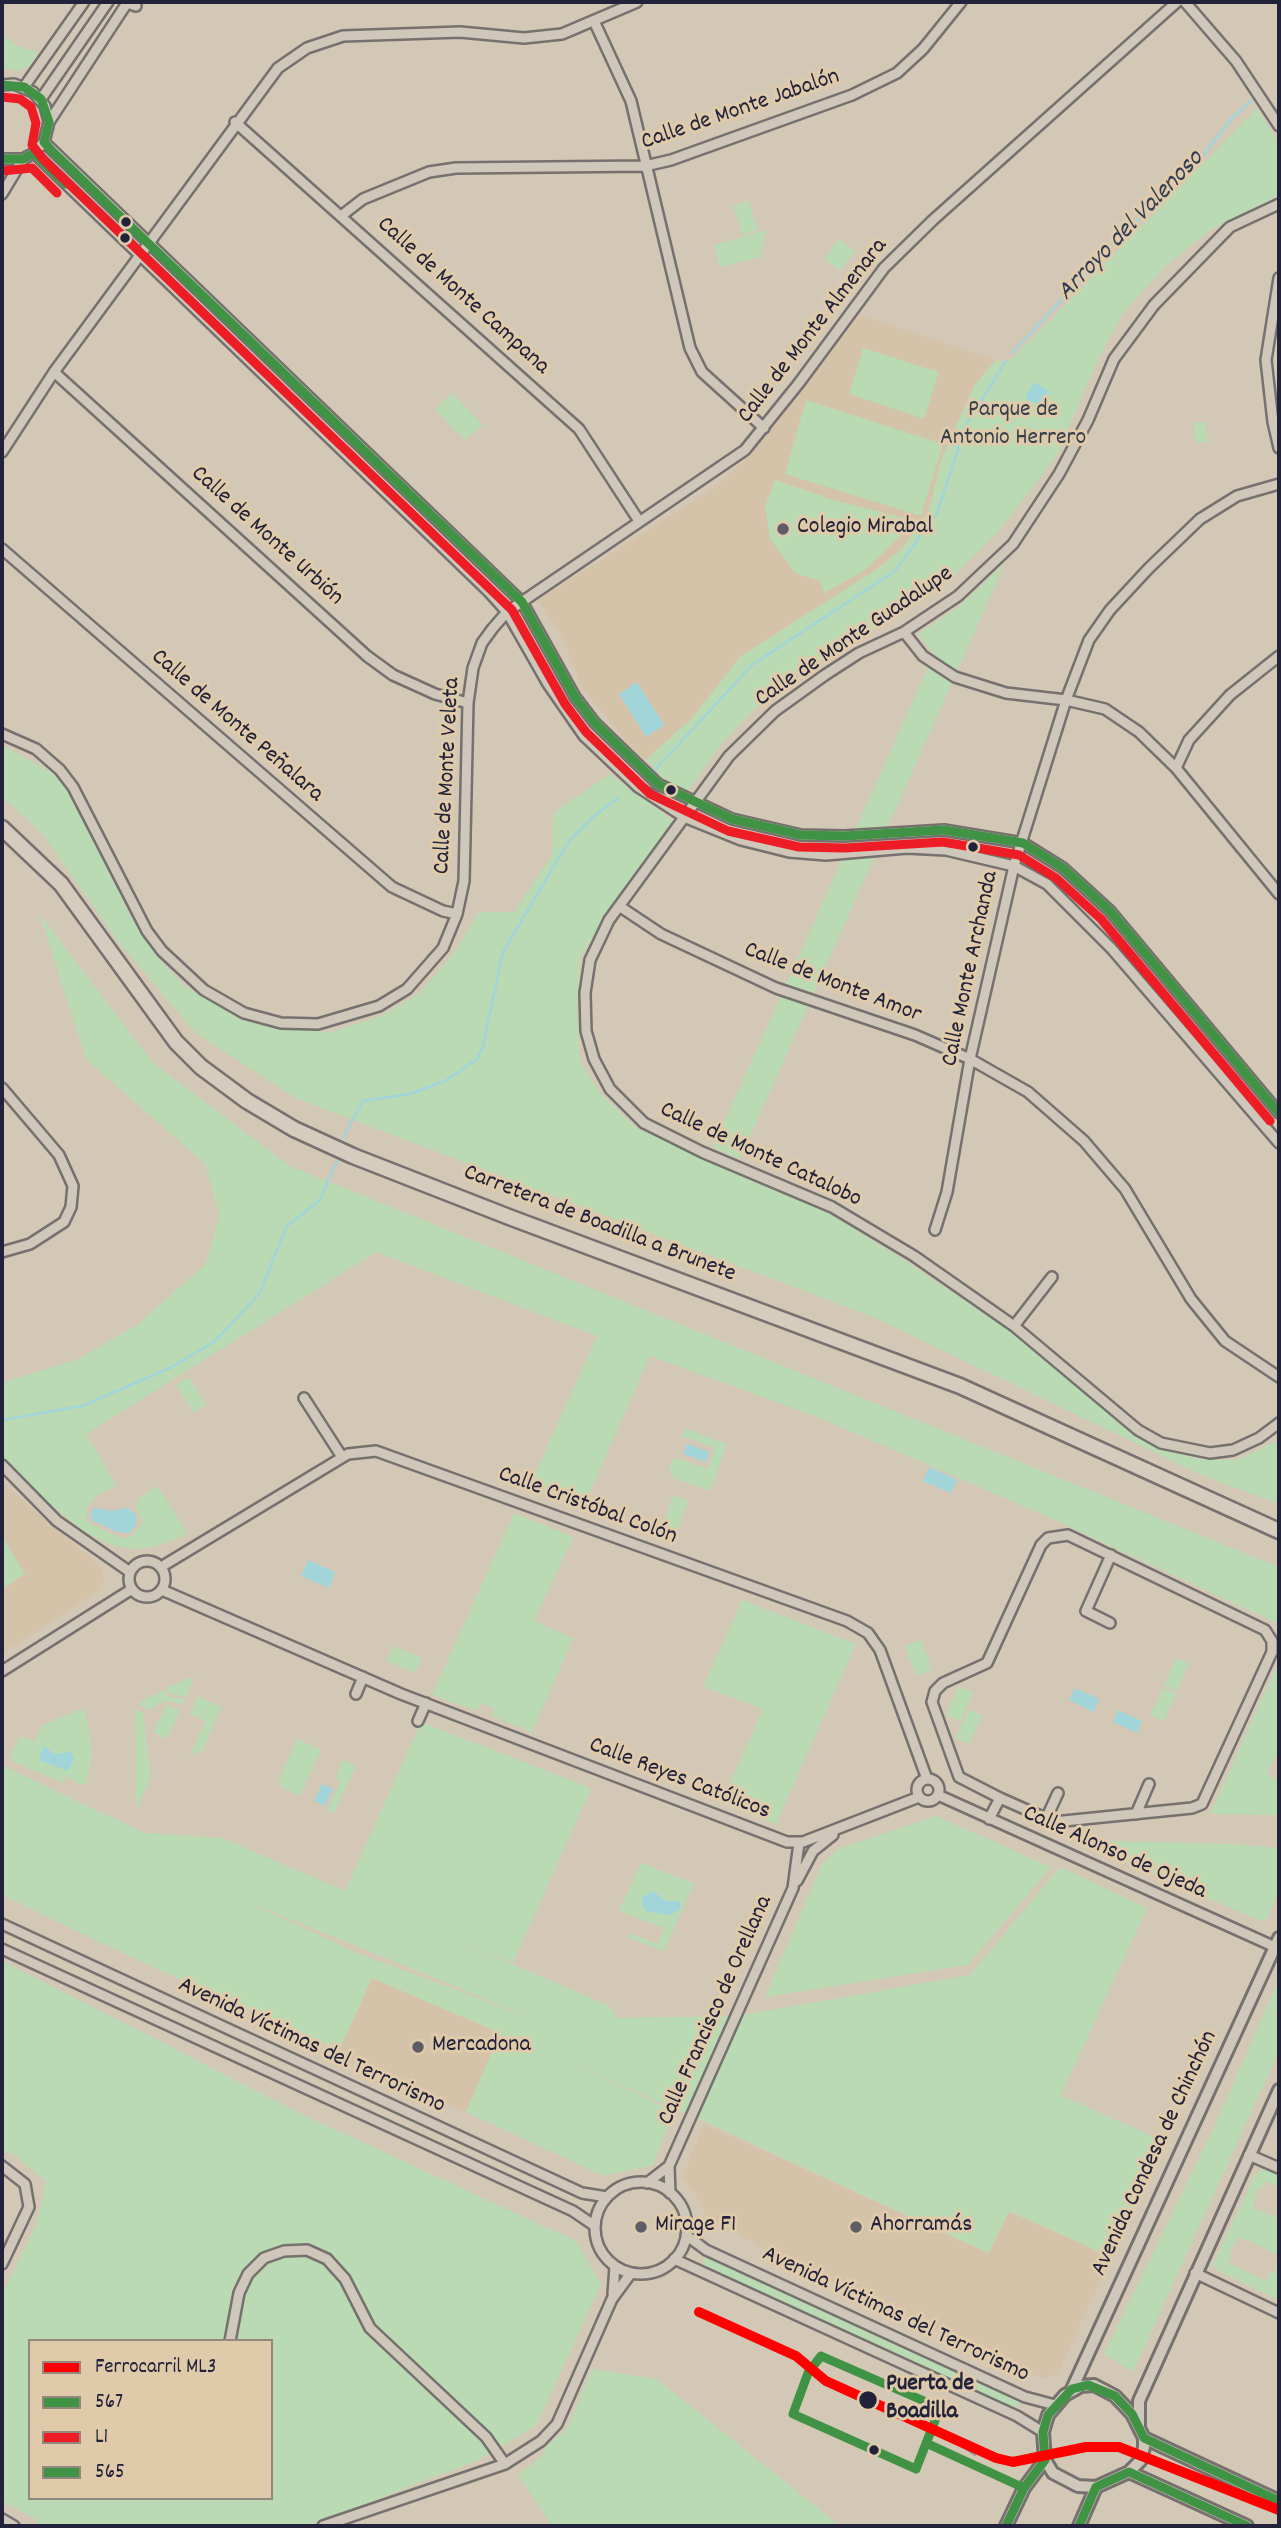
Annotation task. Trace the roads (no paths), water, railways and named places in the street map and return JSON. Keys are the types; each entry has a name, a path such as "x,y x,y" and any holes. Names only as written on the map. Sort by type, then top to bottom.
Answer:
{"main road":[{"name":"Carretera de Boadilla a Brunete","path":"2,828 43,865 78,905 176,1042 201,1067 247,1101 293,1129 509,1217 948,1381 1279,1531"}],"street":[{"path":"41,99 108,2"},
{"path":"2,452 54,372 235,122 278,68 307,48 343,36 460,32 524,38 562,34 638,2"},
{"name":"Calle de Monte Jabalón","path":"341,216 363,199 429,172 456,168 645,166 671,160 852,95 897,73 923,50 961,2"},
{"name":"Calle de Monte Almenara","path":"522,602 745,450 884,268 933,220 1177,2"},
{"path":"1185,2 1236,61 1279,126"},
{"path":"2,159 23,159 34,153 44,142 49,122 127,3 136,6"},
{"path":"24,87 82,5 96,19"},
{"path":"594,21 631,101 690,348 702,372 764,428"},
{"path":"2,85 24,87 41,99 49,122"},
{"name":"Calle de Monte Campana","path":"235,122 579,429 639,520"},
{"path":"44,142 522,602 575,697 595,723 658,783 732,819 801,835 944,830 1023,844 1063,868 1110,911 1279,1113"},
{"path":"34,153 507,612 548,684 584,736 638,787 684,817 741,840 789,852 826,855 907,848 933,849 980,856 1014,866 1047,884 1111,948 1279,1143"},
{"path":"2,194 23,159"},
{"name":"Calle de Monte Guadalupe","path":"684,817 729,756 775,711 859,653 904,632 958,596 1013,544 1065,463 1088,420 1114,359 1154,305 1230,227 1279,204"},
{"path":"1279,278 1266,360 1273,422 1279,448"},
{"name":"Calle de Monte Urbión","path":"54,372 368,656 393,675 435,694 468,703"},
{"path":"317,427 328,415"},
{"path":"336,445 347,434"},
{"name":"Calle Monte Archanda","path":"935,1230 947,1192 971,1059 1014,866 1066,700 1089,640 1110,610 1149,568 1200,520 1237,496 1279,484"},
{"name":"Calle de Monte Peñalara","path":"2,549 392,887 443,911 457,914"},
{"name":"Calle de Monte Veleta","path":"2,734 36,749 60,770 73,787 130,903 162,951 204,990 244,1013 281,1023 318,1024 379,1006 420,978 443,948 457,914 467,852 468,703 473,668 482,643 507,612 522,602"},
{"path":"904,632 923,656 955,677 1006,693 1066,700 1105,709 1139,732 1176,768 1279,894"},
{"path":"1176,768 1189,740 1230,695 1279,656"},
{"name":"Calle de Monte Catalobo","path":"684,817 619,906 590,960 585,993 586,1031 594,1059 610,1089 644,1124 712,1157 832,1207 914,1256 1014,1326 1138,1430 1161,1443 1210,1453 1233,1450 1259,1438 1279,1423"},
{"name":"Calle de Monte Amor","path":"619,906 661,933 776,988 915,1035 971,1059 1028,1093 1084,1141 1125,1189 1191,1299 1225,1341 1279,1377"},
{"path":"2,1088 59,1155 73,1186 71,1207 64,1222 30,1244 2,1252"},
{"path":"1014,1326 1052,1277"},
{"path":"304,1398 342,1457"},
{"name":"Calle Cristóbal Colón","path":"161,1567 342,1457 376,1451 847,1621 868,1633 880,1650 927,1779"},
{"path":"2,1465 57,1521 130,1572 132,1589"},
{"path":"1068,1535 1111,1555 1258,1624 1272,1641 1272,1652 1202,1804 1192,1808 1054,1822 959,1777 933,1711 935,1691 943,1683 987,1663 1041,1545 1048,1538 1068,1535"},
{"path":"1110,1623 1086,1611 1111,1555"},
{"path":"130,1572 144,1561 161,1567 165,1578 162,1590 146,1597 132,1589"},
{"path":"2,1671 132,1589"},
{"name":"Calle Reyes Católicos","path":"162,1590 426,1703 772,1836 801,1842"},
{"path":"356,1693 363,1677"},
{"path":"418,1721 426,1703"},
{"path":"806,1863 801,1842 919,1797 929,1802 938,1795 937,1784 927,1779 917,1786 919,1797"},
{"path":"1136,1814 1149,1784"},
{"path":"1046,1819 1058,1793"},
{"name":"Calle Alonso de Ojeda","path":"938,1795 1278,1942"},
{"path":"989,1819 1000,1798"},
{"path":"793,1888 813,1852 838,1830"},
{"path":"772,1836 790,1853 795,1869"},
{"name":"Calle Francisco de Orellana","path":"670,2193 669,2166 793,1888 801,1842"},
{"name":"Avenida Víctimas del Terrorismo","path":"2,1924 582,2193 607,2197"},
{"name":"Avenida Condesa de Chinchón","path":"1072,2389 1278,1942"},
{"name":"Avenida Víctimas del Terrorismo","path":"2,1949 573,2211 595,2226"},
{"path":"1139,2425 1139,2401 1279,2090"},
{"path":"1249,2155 1279,2168"},
{"path":"2,2166 25,2184 29,2207 2,2264"},
{"name":"Calle Francisco de Orellana","path":"647,2183 669,2166"},
{"path":"647,2183 670,2193 685,2216 686,2235 674,2259 654,2272 631,2273 615,2266 598,2244 595,2226 607,2197 625,2185 647,2183"},
{"name":"Avenida Víctimas del Terrorismo","path":"686,2235 706,2250 1026,2397 1055,2405"},
{"path":"230,2339 239,2293 248,2274 264,2258 284,2251 307,2250 327,2259 345,2279 370,2328 486,2437 505,2464"},
{"name":"Avenida Víctimas del Terrorismo","path":"674,2259 992,2404 1043,2432"},
{"path":"612,2299 615,2266"},
{"path":"323,2526 505,2464 531,2449 557,2424 612,2299 631,2273"},
{"path":"1195,2273 1279,2313"},
{"path":"1088,2385 1104,2389 1122,2403 1139,2425 1144,2438 1141,2460 1129,2472 1096,2487 1066,2481 1053,2473 1045,2460 1043,2432 1055,2405 1072,2389 1088,2385"},
{"path":"1144,2438 1279,2501"},
{"path":"1006,2526 1024,2488 1045,2460"},
{"path":"1129,2472 1248,2526"},
{"path":"1079,2526 1096,2487"},
{"path":"2,2519 15,2526"}],"water":[{"path":"1034,382 1050,392 1041,407 1025,398"},
{"path":"637,682 664,725 646,737 619,694"},
{"path":"687,1444 709,1452 706,1462 683,1454"},
{"path":"929,1467 957,1480 951,1493 923,1481"},
{"path":"94,1508 112,1511 128,1508 136,1515 136,1525 129,1533 118,1532 93,1521 90,1514"},
{"path":"308,1560 335,1572 329,1588 301,1576"},
{"path":"1075,1688 1099,1699 1093,1712 1069,1700"},
{"path":"1118,1710 1142,1721 1137,1733 1113,1722"},
{"path":"43,1745 54,1754 71,1752 74,1759 68,1771 39,1760"},
{"path":"322,1784 333,1789 325,1806 314,1801"},
{"path":"653,1891 666,1901 679,1901 681,1909 669,1915 649,1912 643,1908 642,1897"}],"waterway":[{"name":"Arroyo del Valenoso","path":"1012,353 1121,236 1191,171 1232,118 1251,101"},
{"name":"Arroyo del Valenoso","path":"653,772 752,665 895,571 937,513 966,425 1006,361"},
{"name":"Arroyo del Valenoso","path":"343,1137 363,1101 410,1094 445,1081 477,1059 483,1046 503,952 569,841 594,816 618,798"},
{"name":"Arroyo del Valenoso","path":"2,1420 82,1406 172,1367 215,1341 259,1294 287,1226 319,1201 337,1161"}],"tram line":[{"path":"951,2439 975,2455"}],"rail line":[{"name":"ML3","path":"699,2312 796,2356 826,2381 996,2458 1013,2462 1086,2447 1119,2447 1279,2510"}],"place":[{"name":"Colegio Mirabal","path":"783,529"},
{"name":"Mercadona","path":"418,2047"},
{"name":"Mirage F1","path":"641,2227"},
{"name":"Ahorramás","path":"856,2227"},
{"name":"Puerta de Boadilla","path":"868,2400"}],"park label":[{"name":"Parque de Antonio Herrero","path":"1013,426"}]}
